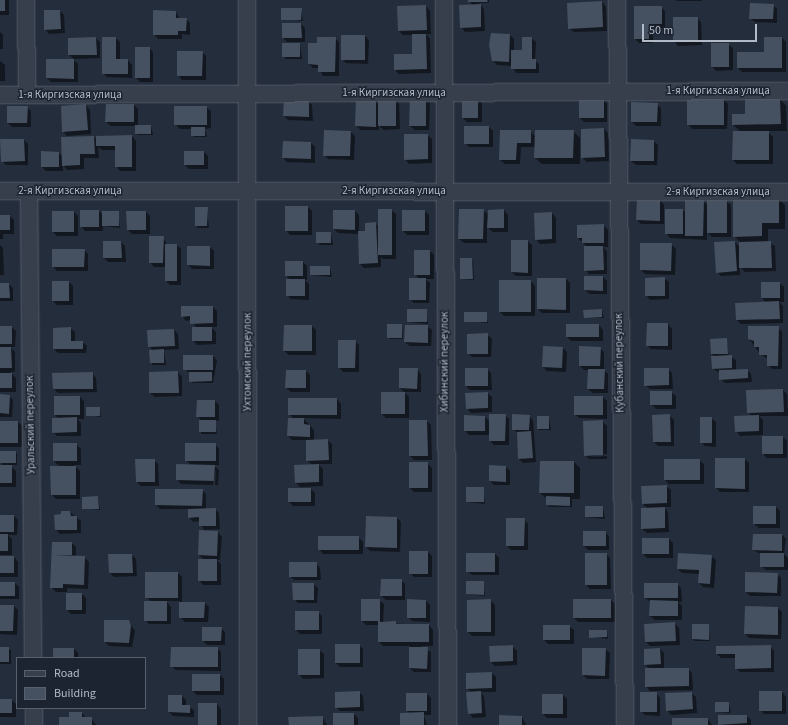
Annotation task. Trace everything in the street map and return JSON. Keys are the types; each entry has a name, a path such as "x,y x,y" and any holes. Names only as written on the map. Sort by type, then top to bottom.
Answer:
{"street":[{"path":"26,0 27,95"},
{"name":"Ухтомский переулок","path":"247,0 248,725"},
{"name":"Хибинский переулок","path":"444,0 448,725"},
{"name":"Кубанский переулок","path":"617,0 625,725"},
{"name":"1-я Киргизская улица","path":"0,95 788,91"},
{"name":"2-я Киргизская улица","path":"0,191 788,192"},
{"name":"Уральский переулок","path":"29,191 33,657"},
{"path":"34,709 34,725"}],"building":[{"path":"0,0 5,0 5,11 0,11"},
{"path":"468,0 487,0 488,2 468,2"},
{"path":"602,1 603,27 568,29 567,3"},
{"path":"750,3 774,4 773,19 749,19"},
{"path":"481,4 481,27 460,28 459,5"},
{"path":"426,5 427,30 398,31 397,6"},
{"path":"634,6 662,6 662,24 649,24 649,39 634,39"},
{"path":"281,8 302,8 301,20 281,20"},
{"path":"44,10 60,10 61,29 44,30"},
{"path":"153,10 176,11 176,18 187,18 186,31 178,31 178,35 153,35"},
{"path":"673,17 698,17 698,42 673,42"},
{"path":"282,23 301,23 302,38 282,38"},
{"path":"491,33 510,34 509,62 492,61 489,45"},
{"path":"412,34 426,34 427,69 394,70 394,54 412,54"},
{"path":"341,35 365,35 365,60 341,60"},
{"path":"96,37 97,55 68,55 68,38"},
{"path":"102,37 116,37 116,59 128,59 128,74 102,74"},
{"path":"317,37 336,37 335,72 318,72 318,65 308,64 308,43 317,43"},
{"path":"522,37 532,37 532,59 536,59 536,69 511,69 511,50 522,50"},
{"path":"764,37 782,37 782,68 737,68 737,52 764,52"},
{"path":"282,43 300,43 300,57 282,57"},
{"path":"711,43 729,43 729,67 711,67"},
{"path":"135,47 150,47 150,78 135,78"},
{"path":"177,51 203,51 202,76 177,76"},
{"path":"46,59 74,59 74,79 46,78"},
{"path":"356,98 376,98 376,127 355,126"},
{"path":"378,98 396,98 396,126 378,126"},
{"path":"410,98 426,98 426,126 409,126"},
{"path":"462,98 478,98 478,118 462,118"},
{"path":"579,98 604,98 604,118 579,118"},
{"path":"780,98 781,124 732,125 732,114 745,114 745,99"},
{"path":"284,99 309,100 309,117 283,116"},
{"path":"687,99 724,99 724,125 687,125"},
{"path":"631,102 658,103 657,122 631,122"},
{"path":"86,104 88,130 62,132 61,106"},
{"path":"106,104 134,104 134,122 105,122"},
{"path":"7,106 28,106 27,123 7,123"},
{"path":"174,106 207,106 207,125 174,125"},
{"path":"135,125 151,125 151,134 135,134"},
{"path":"464,126 489,126 489,144 464,144"},
{"path":"191,127 205,127 205,136 191,136"},
{"path":"604,128 605,157 581,158 581,129"},
{"path":"324,130 351,131 350,156 323,156"},
{"path":"500,130 531,130 531,143 517,143 516,160 499,160"},
{"path":"535,130 574,130 573,158 534,158"},
{"path":"733,131 769,131 769,160 732,160"},
{"path":"404,134 428,134 428,159 404,160"},
{"path":"132,135 132,167 115,167 115,146 96,146 96,136"},
{"path":"94,136 95,154 80,154 80,165 62,166 61,137"},
{"path":"0,139 24,139 25,161 1,162"},
{"path":"631,139 654,140 654,161 630,161"},
{"path":"283,141 311,142 311,159 282,158"},
{"path":"41,151 59,152 59,167 41,167"},
{"path":"184,151 204,151 204,165 184,165"},
{"path":"733,198 779,198 779,223 762,223 762,236 733,237"},
{"path":"637,199 660,199 660,221 636,220"},
{"path":"685,199 704,200 703,236 685,236"},
{"path":"707,200 727,200 727,233 707,233"},
{"path":"285,206 308,206 308,231 285,231"},
{"path":"195,207 208,207 207,226 195,226"},
{"path":"378,209 392,209 392,255 378,255"},
{"path":"459,209 484,209 483,239 458,239"},
{"path":"504,209 504,228 487,228 488,210"},
{"path":"665,209 683,209 683,234 665,234"},
{"path":"80,210 99,210 99,227 80,227"},
{"path":"333,210 355,210 355,230 333,229"},
{"path":"402,210 425,210 425,231 402,231"},
{"path":"52,211 74,211 74,232 52,232"},
{"path":"102,211 119,211 119,226 102,226"},
{"path":"126,211 146,211 146,230 127,230"},
{"path":"552,212 552,239 535,240 534,213"},
{"path":"0,215 10,215 10,230 0,230"},
{"path":"376,222 378,263 359,264 358,231 365,231 365,223"},
{"path":"604,224 604,243 582,243 582,238 577,238 577,225"},
{"path":"316,232 331,232 331,243 316,243"},
{"path":"149,236 164,236 163,263 149,263"},
{"path":"511,240 528,240 528,273 511,272"},
{"path":"103,241 121,241 122,258 103,258"},
{"path":"735,241 737,271 716,273 714,242"},
{"path":"771,241 772,268 739,268 739,242"},
{"path":"640,243 672,243 671,271 640,270"},
{"path":"165,244 177,244 177,281 165,281"},
{"path":"187,246 210,246 210,266 187,265"},
{"path":"584,246 603,246 604,270 584,271"},
{"path":"52,249 85,249 84,267 52,267"},
{"path":"414,250 430,250 430,275 414,275"},
{"path":"460,258 472,258 473,279 460,279"},
{"path":"285,261 303,261 303,276 285,276"},
{"path":"310,266 330,266 330,275 310,275"},
{"path":"584,276 603,276 603,291 584,290"},
{"path":"665,277 665,296 645,296 645,278"},
{"path":"409,278 426,278 426,300 409,300"},
{"path":"537,278 566,278 566,310 537,309"},
{"path":"286,279 305,279 305,296 286,296"},
{"path":"499,280 531,280 531,312 499,312"},
{"path":"52,281 69,281 69,301 52,301"},
{"path":"761,282 780,282 780,298 761,298"},
{"path":"0,283 9,283 10,298 0,298"},
{"path":"779,301 780,319 736,320 735,303"},
{"path":"181,306 213,306 213,323 190,324 190,316 181,317"},
{"path":"407,309 427,309 427,322 407,322"},
{"path":"602,309 602,317 584,318 583,310"},
{"path":"464,312 487,312 487,322 464,322"},
{"path":"647,323 668,323 668,346 646,346"},
{"path":"387,324 402,324 402,338 387,338"},
{"path":"566,324 599,324 599,337 566,337"},
{"path":"284,325 312,325 312,351 283,351"},
{"path":"405,325 428,325 428,343 404,342"},
{"path":"0,326 12,326 12,344 0,344"},
{"path":"748,326 779,326 778,366 767,366 767,355 759,355 759,347 754,347 754,341 748,339"},
{"path":"71,327 71,341 83,341 83,349 53,349 53,328"},
{"path":"192,327 212,327 212,341 192,341"},
{"path":"174,329 175,346 148,347 147,330"},
{"path":"488,333 488,354 467,354 467,334"},
{"path":"727,338 728,354 711,354 710,339"},
{"path":"338,340 356,340 355,368 338,368"},
{"path":"543,346 563,347 562,368 542,367"},
{"path":"579,346 601,347 600,366 579,366"},
{"path":"0,347 11,347 12,368 0,368"},
{"path":"164,349 164,363 150,363 149,350"},
{"path":"183,355 213,355 213,370 183,370"},
{"path":"732,355 732,368 712,369 711,356"},
{"path":"399,368 418,368 417,389 399,388"},
{"path":"465,368 488,368 488,386 465,386"},
{"path":"644,368 669,368 669,385 644,386"},
{"path":"588,369 605,369 604,389 587,389"},
{"path":"748,369 748,378 719,380 719,370"},
{"path":"286,370 306,370 306,388 285,388"},
{"path":"178,371 179,393 149,393 149,372"},
{"path":"93,372 93,389 53,389 52,373"},
{"path":"189,372 212,372 212,381 189,382"},
{"path":"0,373 12,373 12,388 0,388"},
{"path":"783,389 784,412 747,413 746,390"},
{"path":"650,391 672,391 672,405 650,405"},
{"path":"381,392 405,392 405,414 381,414"},
{"path":"488,392 488,408 466,409 465,393"},
{"path":"0,394 10,395 9,414 0,413"},
{"path":"54,396 80,396 80,415 54,415"},
{"path":"574,396 603,396 603,415 574,415"},
{"path":"288,398 337,398 337,415 288,415"},
{"path":"197,400 215,400 215,417 196,417"},
{"path":"86,407 100,407 100,416 86,416"},
{"path":"489,414 506,414 505,441 489,441"},
{"path":"512,414 530,415 529,430 512,430"},
{"path":"670,414 671,442 653,442 652,415"},
{"path":"464,415 485,416 485,431 464,431"},
{"path":"759,415 759,431 735,432 734,416"},
{"path":"537,416 549,416 549,429 537,429"},
{"path":"77,417 77,432 52,433 52,418"},
{"path":"700,417 712,417 712,443 700,443"},
{"path":"288,418 304,418 304,424 310,425 310,437 287,436"},
{"path":"199,420 216,420 216,432 199,432"},
{"path":"409,420 427,420 428,456 409,456"},
{"path":"603,420 603,455 584,456 583,421"},
{"path":"0,421 18,421 18,443 0,443"},
{"path":"531,431 533,458 518,459 517,432"},
{"path":"762,436 783,436 783,454 762,454"},
{"path":"328,439 329,460 306,461 306,440"},
{"path":"53,443 77,443 77,461 53,461"},
{"path":"185,443 216,443 216,461 185,461"},
{"path":"0,451 16,451 16,463 0,463"},
{"path":"715,458 745,458 745,489 715,488"},
{"path":"135,459 155,459 155,482 136,482"},
{"path":"664,459 700,459 700,480 664,480"},
{"path":"540,461 574,461 574,493 539,493"},
{"path":"409,462 428,462 428,488 409,488"},
{"path":"176,464 215,465 214,481 176,480"},
{"path":"319,464 319,482 295,483 294,465"},
{"path":"0,465 12,465 12,483 0,483"},
{"path":"489,465 506,466 506,482 489,481"},
{"path":"50,466 76,466 76,495 51,495"},
{"path":"667,485 667,503 642,504 641,486"},
{"path":"466,487 484,487 484,502 466,502"},
{"path":"288,488 311,488 311,502 288,502"},
{"path":"155,489 203,489 202,506 155,505"},
{"path":"98,496 99,509 82,509 82,497"},
{"path":"546,496 570,497 570,506 546,505"},
{"path":"585,506 603,506 603,517 585,517"},
{"path":"753,506 776,506 776,524 753,524"},
{"path":"665,507 665,528 641,529 641,508"},
{"path":"216,508 216,526 199,526 199,517 188,518 188,509"},
{"path":"61,511 70,511 71,516 77,516 77,530 55,530 54,515 61,514"},
{"path":"0,515 14,515 14,532 0,532"},
{"path":"366,516 397,517 397,548 365,547"},
{"path":"506,518 525,518 524,546 506,546"},
{"path":"199,530 218,531 217,556 198,555"},
{"path":"583,531 606,531 606,546 583,546"},
{"path":"0,534 8,534 8,551 0,551"},
{"path":"753,534 782,534 782,551 752,550"},
{"path":"318,536 359,536 359,550 318,550"},
{"path":"642,538 669,538 669,554 642,554"},
{"path":"52,542 72,542 72,555 54,555 85,556 84,585 63,584 63,588 50,588"},
{"path":"409,551 428,551 428,574 409,574"},
{"path":"466,553 495,553 495,572 466,572"},
{"path":"585,553 607,553 607,585 585,585"},
{"path":"678,553 712,555 710,584 698,583 699,570 677,569"},
{"path":"760,553 784,553 784,567 760,567"},
{"path":"108,554 132,554 133,573 109,573"},
{"path":"0,556 14,556 14,573 0,573"},
{"path":"198,559 217,559 217,581 198,581"},
{"path":"289,562 317,562 317,577 289,577"},
{"path":"145,572 178,572 178,598 145,598"},
{"path":"745,572 778,573 777,593 745,592"},
{"path":"381,579 402,579 402,596 380,596"},
{"path":"466,581 484,581 484,595 466,594"},
{"path":"0,582 15,582 15,596 0,596"},
{"path":"292,583 314,583 314,600 293,600"},
{"path":"644,583 678,583 678,598 644,598"},
{"path":"66,593 82,593 82,610 66,610"},
{"path":"361,599 380,599 380,622 396,621 396,624 429,624 429,642 378,642 378,621 361,621"},
{"path":"407,599 426,600 426,618 407,618"},
{"path":"491,599 491,632 467,632 467,600"},
{"path":"573,599 611,599 611,618 573,618"},
{"path":"650,600 678,601 678,616 649,616"},
{"path":"144,601 167,601 167,621 144,621"},
{"path":"179,602 205,602 204,618 179,618"},
{"path":"0,605 14,605 13,631 0,631"},
{"path":"745,606 778,607 778,635 744,634"},
{"path":"295,611 319,611 319,630 295,630"},
{"path":"104,620 129,620 131,626 129,643 104,642"},
{"path":"675,622 676,641 645,642 644,624"},
{"path":"692,624 709,624 709,640 692,639"},
{"path":"543,625 570,625 570,640 543,640"},
{"path":"202,627 222,627 221,641 202,641"},
{"path":"589,630 607,630 607,637 589,638"},
{"path":"335,644 360,644 360,663 335,663"},
{"path":"513,645 513,661 490,662 489,646"},
{"path":"771,645 771,668 735,669 735,654 716,654 716,646"},
{"path":"0,647 9,647 9,662 0,662"},
{"path":"171,647 218,647 218,667 170,667"},
{"path":"409,647 428,647 427,669 409,668"},
{"path":"53,648 74,648 74,657 53,657"},
{"path":"582,648 606,648 605,676 582,675"},
{"path":"660,648 661,664 644,665 644,649"},
{"path":"298,649 320,649 320,675 298,675"},
{"path":"645,668 689,668 689,686 645,687"},
{"path":"492,672 492,688 466,689 466,673"},
{"path":"192,674 220,674 220,691 192,691"},
{"path":"360,691 360,707 335,708 335,692"},
{"path":"481,691 482,713 468,714 466,692"},
{"path":"759,691 782,691 782,711 759,711"},
{"path":"640,692 657,692 657,712 640,712"},
{"path":"692,692 693,709 666,711 665,693"},
{"path":"406,693 427,693 427,711 406,711"},
{"path":"542,694 563,694 563,714 542,714"},
{"path":"168,695 182,695 182,705 190,705 190,713 168,712"},
{"path":"0,699 12,699 12,713 0,713"},
{"path":"715,702 729,702 729,712 715,712"},
{"path":"198,703 217,703 217,725 198,725"},
{"path":"69,712 82,712 82,717 92,717 92,725 59,725 59,717 69,717"},
{"path":"424,712 424,725 400,725 400,713"},
{"path":"333,713 354,713 354,725 333,725"},
{"path":"499,715 522,716 522,725 499,725"},
{"path":"718,715 747,715 747,723 718,725"},
{"path":"323,716 323,725 289,725 288,717"},
{"path":"672,718 708,718 708,725 672,725"}]}
